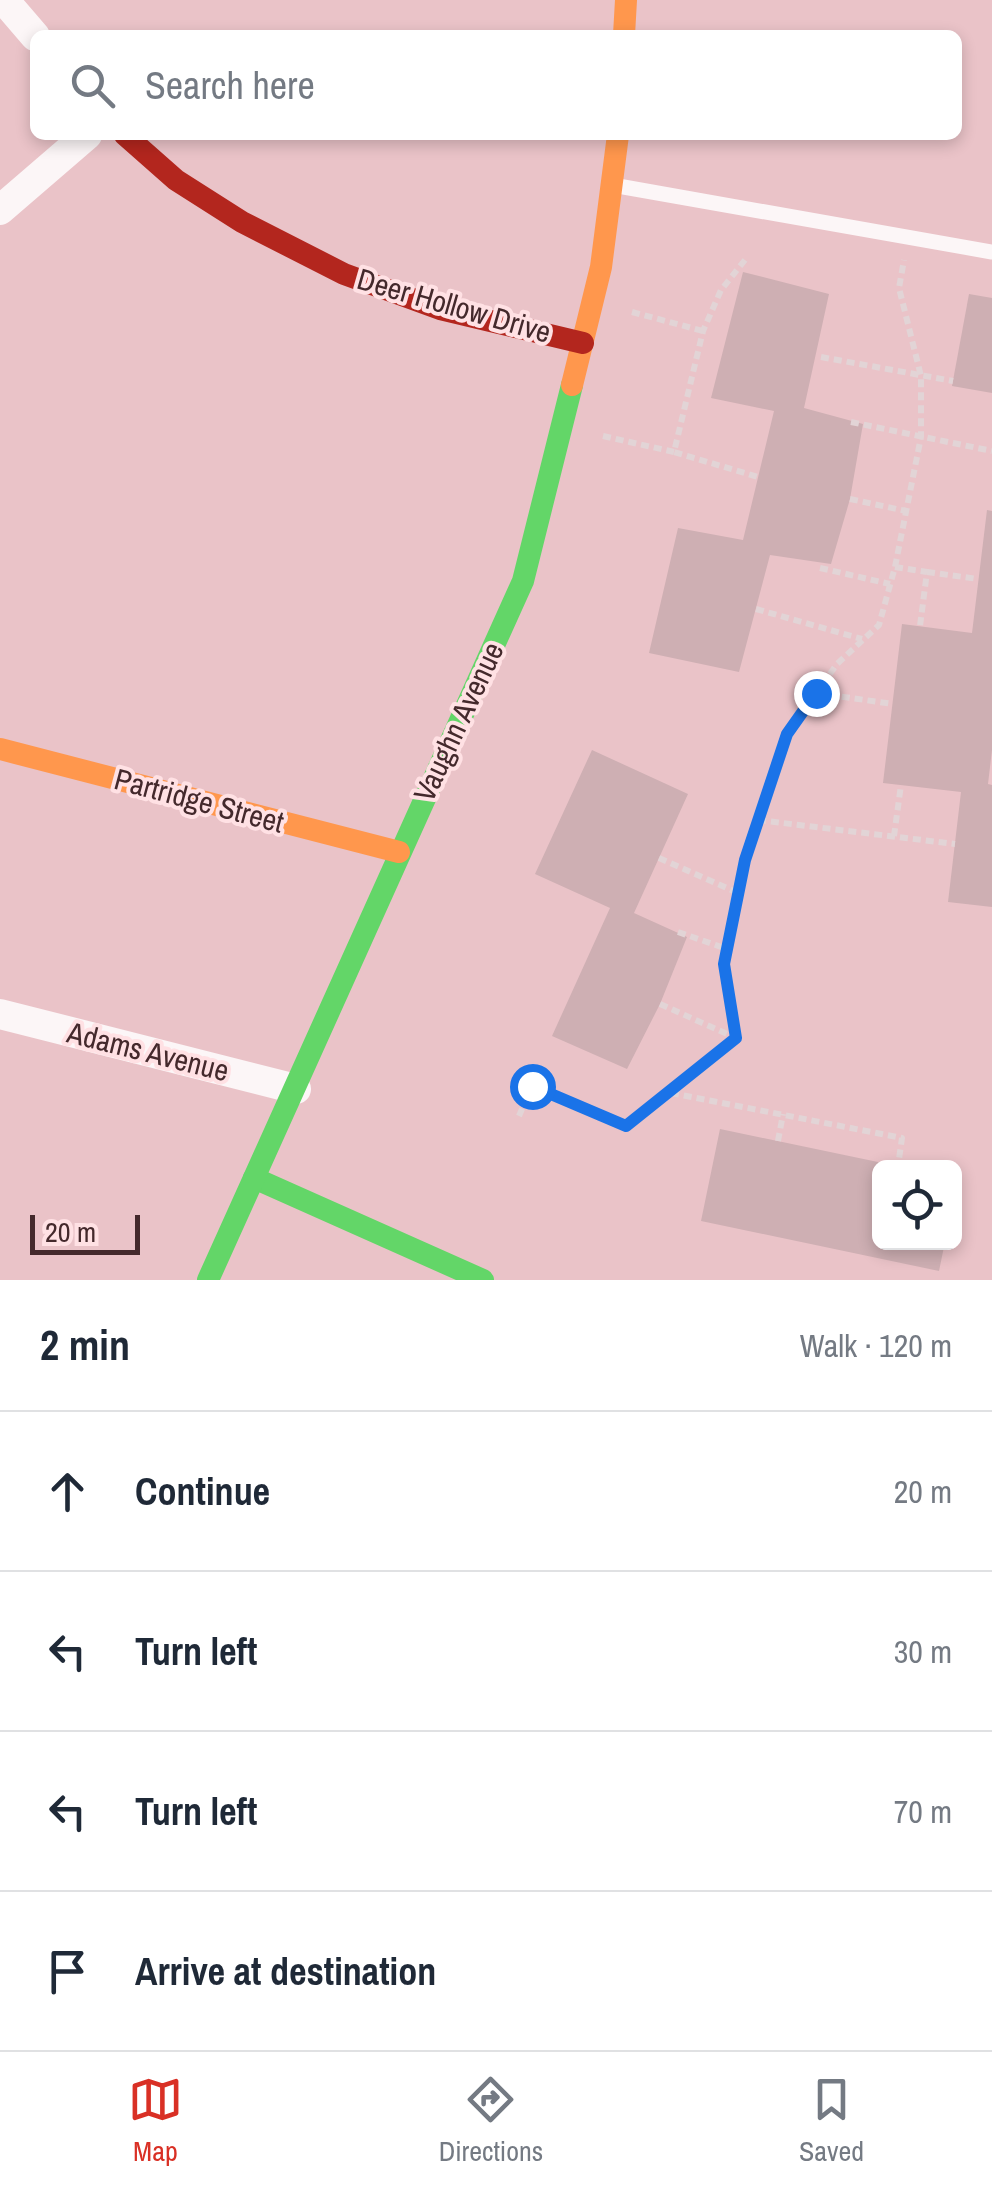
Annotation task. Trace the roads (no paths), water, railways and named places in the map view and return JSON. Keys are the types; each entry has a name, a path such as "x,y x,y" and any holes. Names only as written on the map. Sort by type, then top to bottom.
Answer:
{"street":[{"path":"4,0 30,30"},
{"path":"624,30 626,0"},
{"path":"0,210 81,140"},
{"name":"Deer Hollow Drive","path":"131,140 176,180 242,222 344,274 440,308 584,343"},
{"name":"Vaughn Avenue","path":"208,1280 523,581 601,267 618,140"},
{"name":"Partridge Street","path":"0,749 399,852"},
{"name":"Adams Avenue","path":"0,1014 296,1089"},
{"path":"254,1178 483,1280"}],"lane":[{"path":"614,185 992,252"}]}
